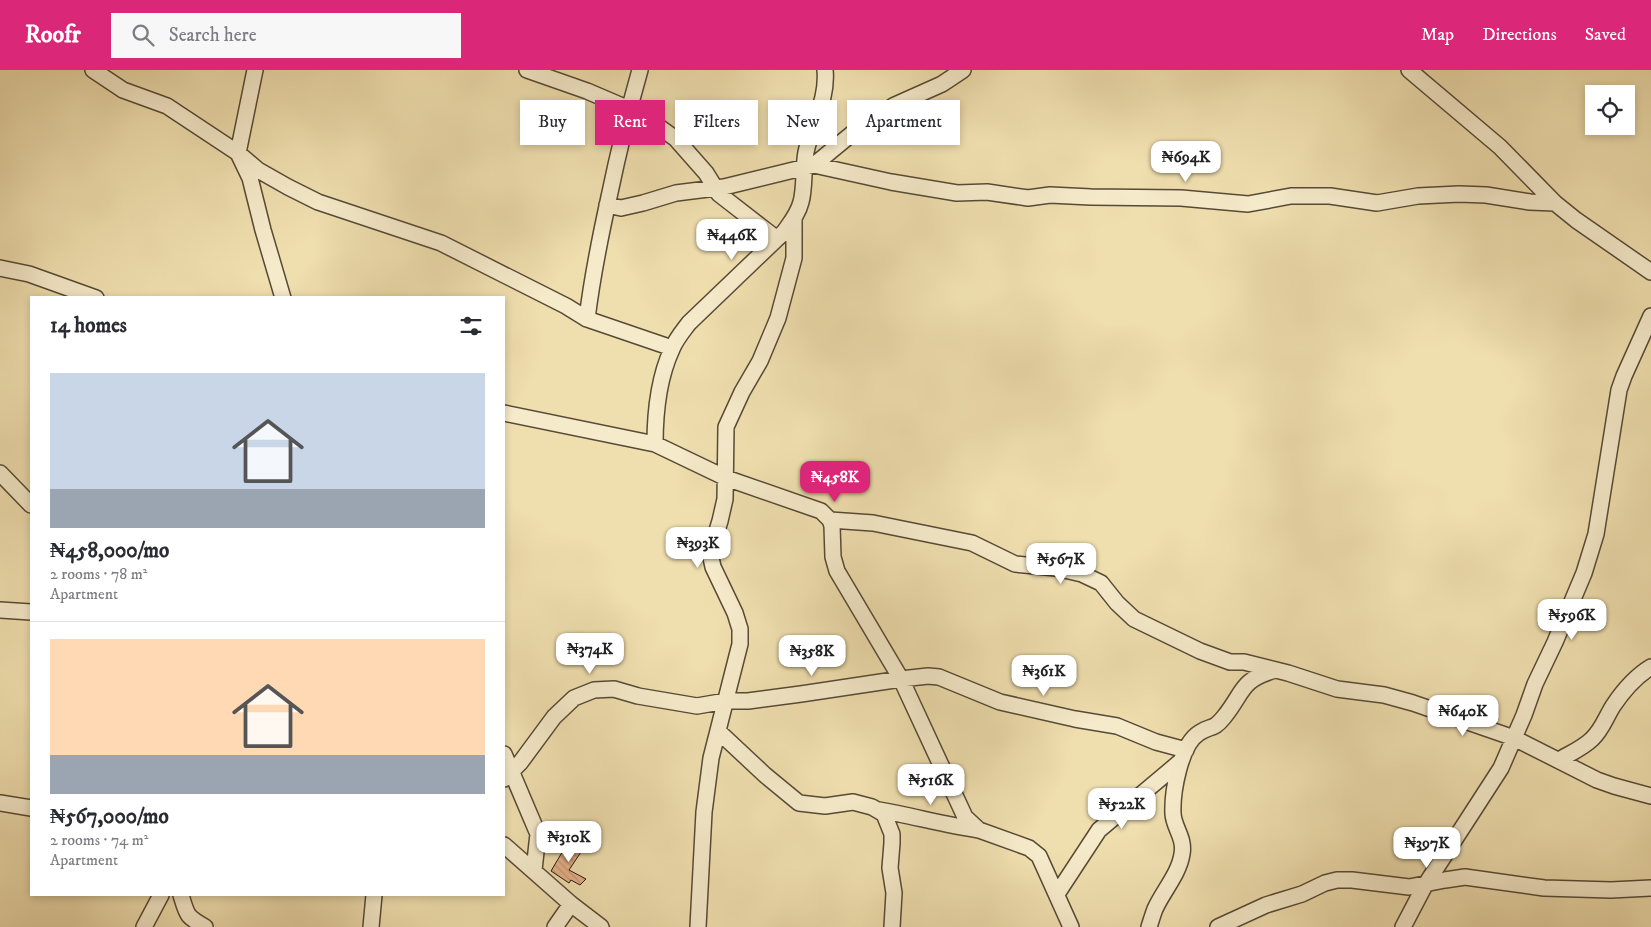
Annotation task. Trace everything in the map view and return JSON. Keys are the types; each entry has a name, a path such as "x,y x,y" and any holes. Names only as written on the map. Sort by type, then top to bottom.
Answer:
{"street":[{"path":"93,70 124,90 167,106 238,153 258,170 318,202 441,243 587,318 672,348"},
{"path":"254,70 238,153 250,178 282,296"},
{"path":"527,70 608,100"},
{"path":"632,100 640,70"},
{"path":"655,444 655,412 658,392 672,348 689,323 777,239 794,218 802,200 809,166 811,134 825,94 825,70"},
{"path":"809,166 865,123 895,105 942,84 963,70"},
{"path":"1409,70 1500,147 1555,203 1576,220 1651,272"},
{"path":"665,132 676,139 706,173 719,194 777,239"},
{"path":"587,318 592,278 621,145"},
{"path":"607,206 620,208 676,193 715,188 809,166 957,193 987,192 1028,198 1050,195 1181,198 1248,204 1291,196 1330,196 1377,204 1418,196 1459,194 1486,195 1530,202 1555,203"},
{"path":"698,927 704,812 711,758 740,644 740,629 735,613 713,567 710,553 725,499 726,427 742,392 760,361 778,318 794,258 794,218"},
{"path":"0,268 29,274 90,296"},
{"path":"1403,927 1426,885 1497,776 1524,715 1535,684 1555,642 1589,558 1596,534 1619,390 1651,316"},
{"path":"505,413 655,444 726,478 821,511 830,520 832,526 833,557 836,572 901,679 965,817 978,830"},
{"path":"0,473 30,504"},
{"path":"830,520 873,523 972,542 1015,564 1056,568 1082,574 1101,583 1117,603 1134,619 1218,659 1276,670 1337,689 1384,695 1413,703 1514,738 1597,780 1651,796"},
{"path":"0,610 30,612"},
{"path":"1559,760 1592,739 1630,684 1640,673 1651,667"},
{"path":"1149,927 1155,910 1178,868 1182,854 1183,842 1173,816 1174,798 1184,756 1190,742 1199,732 1217,726 1246,684 1258,675 1276,670"},
{"path":"508,775 554,717 574,698 594,690 614,689 638,696 697,706 726,701 757,700 928,676 940,677 1000,702 1068,718 1117,726 1184,756"},
{"path":"718,731 765,775 799,803 825,806 853,802 949,826 978,830 1029,848 1039,856 1071,927"},
{"path":"1057,894 1099,830 1184,756"},
{"path":"505,759 508,775 538,834 534,870"},
{"path":"0,803 30,808"},
{"path":"879,810 884,814 892,834 890,868 894,893 892,927"},
{"path":"505,845 571,904 602,927"},
{"path":"1218,927 1266,905 1302,894 1325,883 1337,880 1409,887 1466,877 1544,888 1578,890 1651,888"},
{"path":"144,927 160,896"},
{"path":"182,896 187,914 191,919 205,927"},
{"path":"371,927 374,896"},
{"path":"555,927 571,904"}],"building":[{"path":"570,839 585,846 569,870 586,879 580,885 571,880 569,883 551,871"}]}
